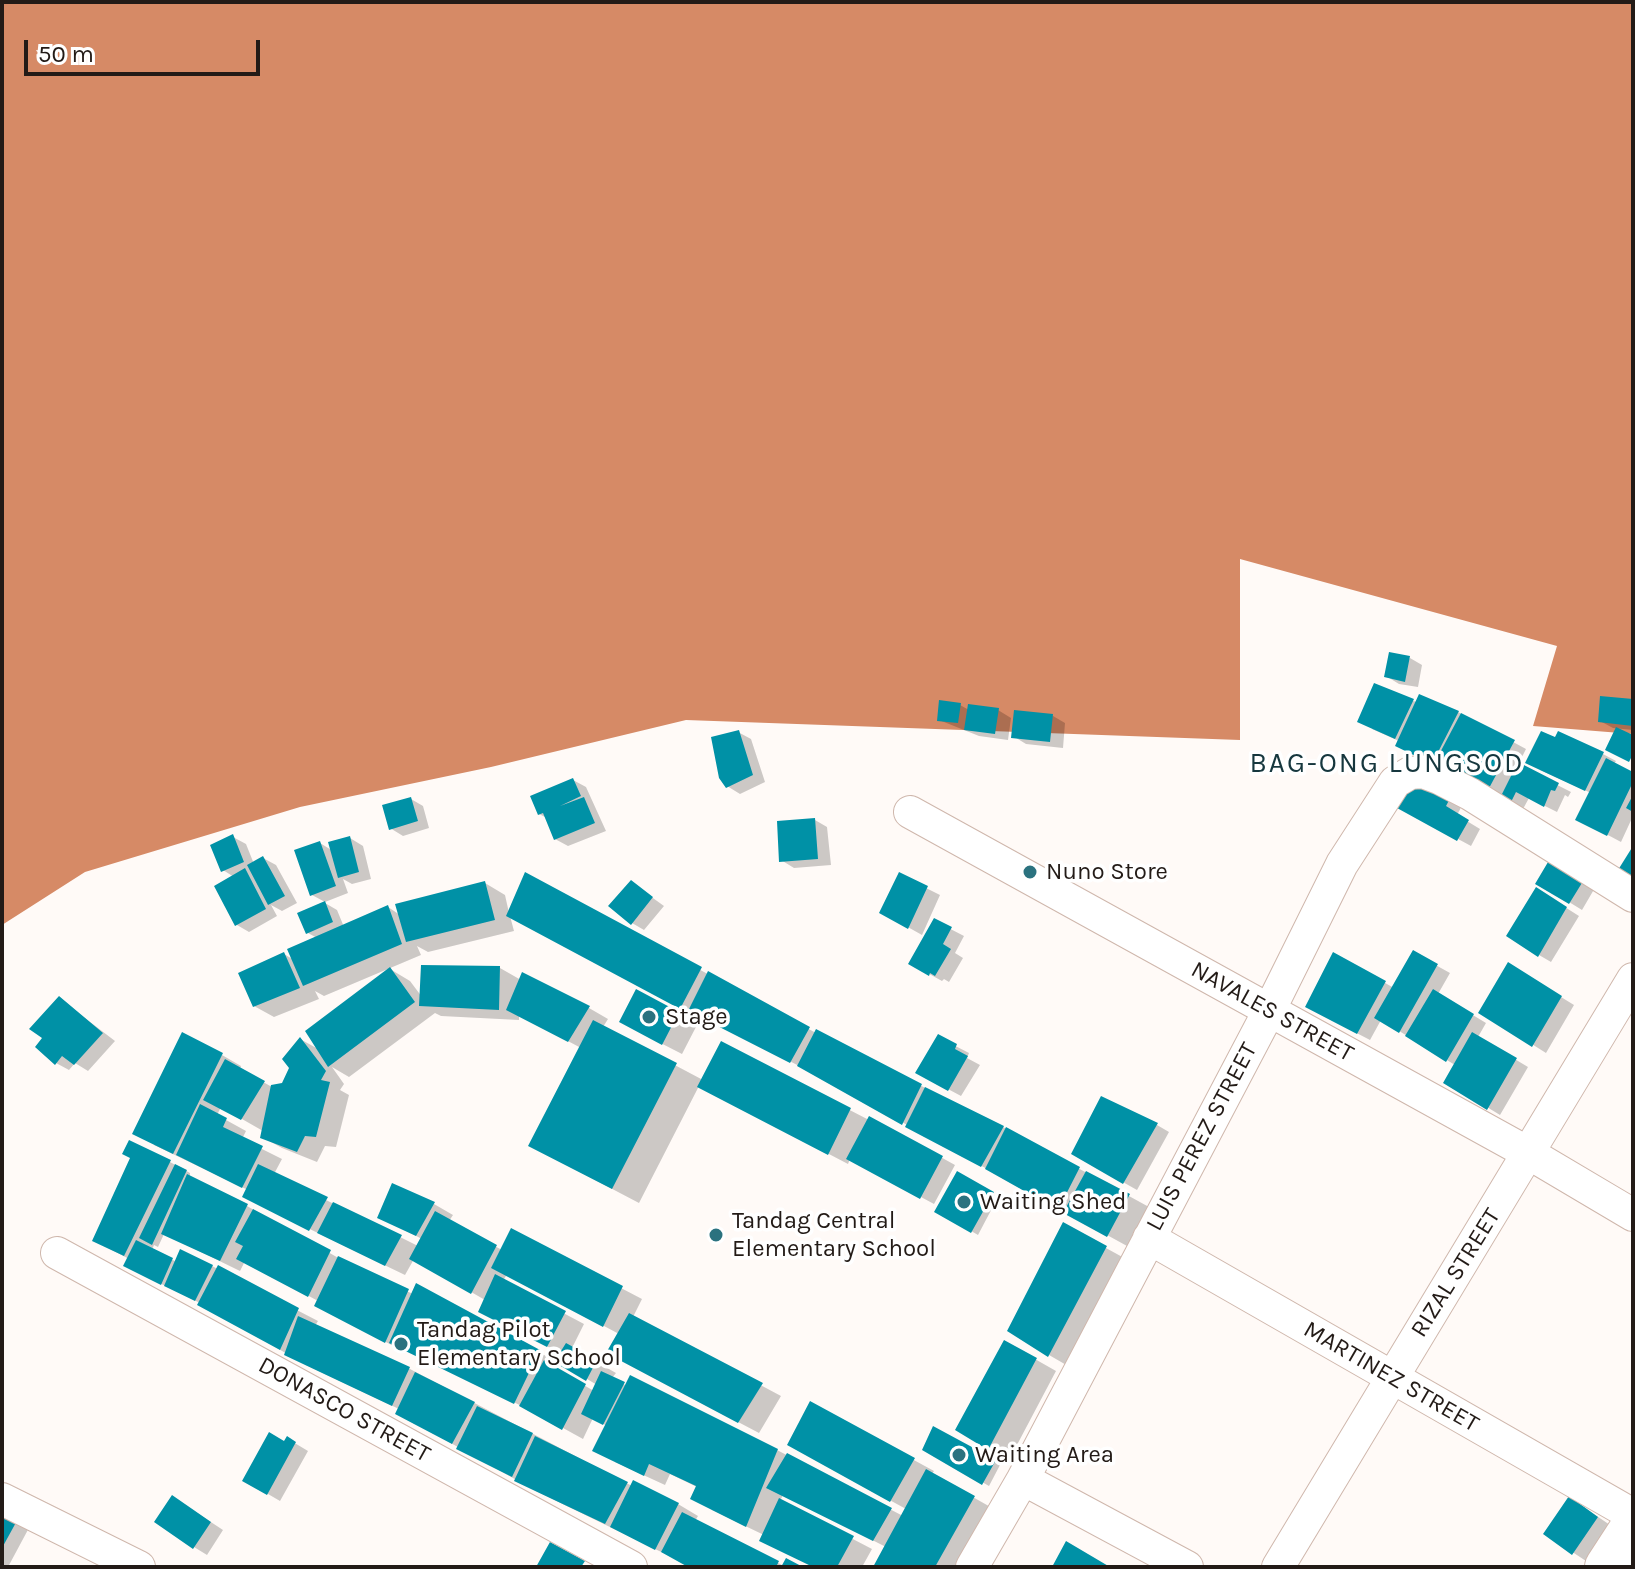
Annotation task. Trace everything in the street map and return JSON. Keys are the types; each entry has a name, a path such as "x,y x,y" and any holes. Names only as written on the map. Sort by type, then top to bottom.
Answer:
{"main road":[{"path":"1607,1567 1633,1527"}],"street":[{"name":"LUIS PEREZ STREET","path":"972,1567 1023,1479 1269,1011 1342,864 1395,782 1410,773 1423,772 1470,794 1633,896"},
{"name":"NAVALES STREET","path":"910,812 1530,1154 1633,1215"},
{"name":"RIZAL STREET","path":"1278,1567 1633,979"},
{"name":"MARTINEZ STREET","path":"1149,1238 1633,1515"},
{"name":"DONASCO STREET","path":"57,1253 631,1567"},
{"path":"1023,1479 1187,1567"},
{"path":"2,1499 139,1567"}],"shaded area":[{"path":"2,2 1633,2 1633,734 1533,726 1557,646 1240,559 1240,740 686,720 491,767 300,807 85,872 2,925"}],"building":[{"path":"1389,652 1410,656 1405,682 1384,677"},
{"path":"1374,683 1414,699 1395,739 1357,722"},
{"path":"1419,694 1459,711 1432,764 1395,746"},
{"path":"1600,696 1633,699 1633,726 1598,722"},
{"path":"939,700 961,703 958,723 937,721"},
{"path":"968,704 999,708 995,734 964,730"},
{"path":"1014,710 1053,714 1050,742 1011,738"},
{"path":"1461,713 1515,740 1488,790 1435,762"},
{"path":"1616,727 1633,735 1633,754 1629,762 1605,750"},
{"path":"739,730 753,775 726,788 719,778 711,737"},
{"path":"1541,731 1555,737 1558,731 1604,752 1585,791 1525,763"},
{"path":"1606,758 1633,772 1633,782 1607,836 1575,820"},
{"path":"1518,762 1559,783 1555,791 1551,790 1544,807 1516,792 1510,804 1500,798"},
{"path":"1415,773 1453,793 1446,806 1469,820 1457,841 1397,808"},
{"path":"573,778 581,796 560,806 584,797 595,823 554,840 543,813 538,815 530,796"},
{"path":"1633,795 1633,812 1626,808"},
{"path":"411,797 418,821 389,830 382,805"},
{"path":"815,818 818,859 779,862 777,821"},
{"path":"233,834 244,862 221,872 210,845"},
{"path":"350,836 359,872 338,878 328,842"},
{"path":"320,841 336,886 310,896 294,850"},
{"path":"1633,846 1633,879 1618,870"},
{"path":"263,856 285,896 268,905 247,865"},
{"path":"1551,857 1585,878 1569,904 1535,884"},
{"path":"245,868 266,909 235,926 214,886"},
{"path":"525,872 702,967 680,1009 506,916"},
{"path":"899,872 928,886 908,929 879,913"},
{"path":"631,880 653,897 631,925 608,906"},
{"path":"485,881 495,920 406,942 395,904"},
{"path":"1536,887 1567,907 1538,957 1506,936"},
{"path":"325,901 333,922 306,934 297,913"},
{"path":"388,905 402,944 303,986 287,949"},
{"path":"934,918 952,927 943,944 951,949 935,976 930,973 929,976 908,964"},
{"path":"1413,950 1438,964 1399,1033 1374,1018"},
{"path":"284,952 300,988 253,1007 238,973"},
{"path":"1333,952 1386,981 1357,1034 1305,1007"},
{"path":"1508,962 1562,996 1532,1047 1478,1013"},
{"path":"421,965 500,966 499,1010 419,1006"},
{"path":"390,967 415,1002 328,1067 305,1031"},
{"path":"708,971 810,1027 790,1063 688,1011"},
{"path":"522,972 590,1006 568,1042 506,1010"},
{"name":"Stage","path":"636,989 679,1012 662,1045 619,1022"},
{"path":"1433,989 1474,1014 1446,1062 1405,1036"},
{"path":"59,996 103,1033 74,1065 62,1056 55,1065 35,1047 42,1038 29,1029"},
{"path":"593,1020 677,1063 612,1189 528,1146"},
{"path":"816,1029 922,1084 902,1125 797,1066"},
{"path":"182,1032 223,1053 173,1154 132,1134"},
{"path":"1472,1032 1517,1058 1487,1110 1443,1083"},
{"path":"938,1034 957,1044 955,1049 968,1056 948,1091 915,1073"},
{"path":"300,1037 326,1071 321,1080 330,1082 316,1137 305,1136 297,1152 260,1138 271,1085 282,1083 289,1068 282,1059"},
{"path":"721,1041 851,1108 828,1155 697,1087"},
{"path":"225,1059 265,1081 241,1120 203,1100"},
{"path":"925,1087 1004,1126 981,1167 905,1127"},
{"path":"1101,1096 1158,1123 1123,1184 1071,1154"},
{"path":"200,1104 227,1118 223,1127 263,1146 242,1188 176,1155"},
{"path":"869,1116 943,1156 920,1199 846,1159"},
{"path":"1006,1127 1080,1167 1058,1210 985,1169"},
{"path":"129,1140 171,1160 124,1256 92,1241 130,1158 122,1154"},
{"path":"175,1164 187,1170 152,1245 139,1238"},
{"path":"258,1164 328,1197 309,1231 242,1197"},
{"name":"Waiting Shed","path":"957,1171 994,1192 971,1233 934,1212"},
{"path":"1086,1171 1130,1194 1107,1237 1063,1213"},
{"path":"187,1174 248,1204 220,1261 161,1234"},
{"path":"392,1183 435,1202 416,1236 377,1218"},
{"path":"333,1202 402,1235 385,1266 317,1233"},
{"path":"253,1209 331,1250 308,1297 236,1259 243,1246 235,1242"},
{"path":"435,1211 497,1245 471,1294 409,1259"},
{"path":"1063,1222 1107,1246 1048,1357 1007,1331"},
{"path":"511,1228 623,1286 603,1327 491,1268"},
{"path":"136,1240 173,1258 161,1285 123,1266"},
{"path":"180,1249 213,1265 195,1301 164,1286"},
{"path":"338,1256 409,1289 385,1343 314,1306"},
{"path":"218,1265 299,1308 280,1350 197,1305"},
{"path":"495,1274 566,1311 547,1347 478,1312"},
{"path":"416,1283 540,1350 514,1404 389,1343"},
{"path":"629,1313 763,1383 738,1423 606,1353"},
{"path":"298,1316 410,1367 392,1406 284,1355"},
{"path":"1004,1340 1037,1358 988,1450 955,1430"},
{"path":"566,1343 597,1360 586,1381 554,1362"},
{"path":"544,1360 586,1384 562,1430 519,1406"},
{"path":"601,1371 625,1382 603,1425 581,1414"},
{"path":"415,1372 475,1402 452,1444 395,1414"},
{"path":"630,1375 778,1449 746,1527 690,1499 696,1486 649,1464 644,1476 592,1451"},
{"path":"810,1401 915,1458 890,1502 787,1445"},
{"path":"477,1406 533,1433 512,1477 456,1449"},
{"name":"Waiting Area","path":"933,1426 996,1460 982,1485 922,1450"},
{"path":"269,1432 284,1441 287,1436 296,1442 267,1495 242,1481"},
{"path":"535,1436 628,1482 605,1524 514,1481"},
{"path":"787,1453 892,1508 873,1541 766,1488"},
{"path":"926,1469 975,1496 935,1567 873,1567"},
{"path":"633,1480 679,1503 655,1550 610,1527"},
{"path":"172,1495 211,1522 193,1549 154,1522"},
{"path":"1569,1496 1598,1517 1572,1555 1543,1534"},
{"path":"779,1498 854,1536 837,1567 813,1567 759,1541"},
{"path":"2,1508 19,1517 2,1548"},
{"path":"682,1512 779,1561 776,1567 688,1567 661,1552"},
{"path":"1066,1541 1110,1567 1052,1567"},
{"path":"550,1542 585,1561 581,1567 536,1567"},
{"path":"786,1558 803,1567 781,1567"}],"place":[{"name":"Nuno Store","path":"1030,872"},
{"name":"Stage","path":"649,1017"},
{"name":"Waiting Shed","path":"964,1202"},
{"name":"Tandag Central Elementary School","path":"716,1235"},
{"name":"Tandag Pilot Elementary School","path":"401,1344"},
{"name":"Waiting Area","path":"959,1455"}],"district":[{"name":"BAG-ONG LUNGSOD","path":"1387,764"}]}
